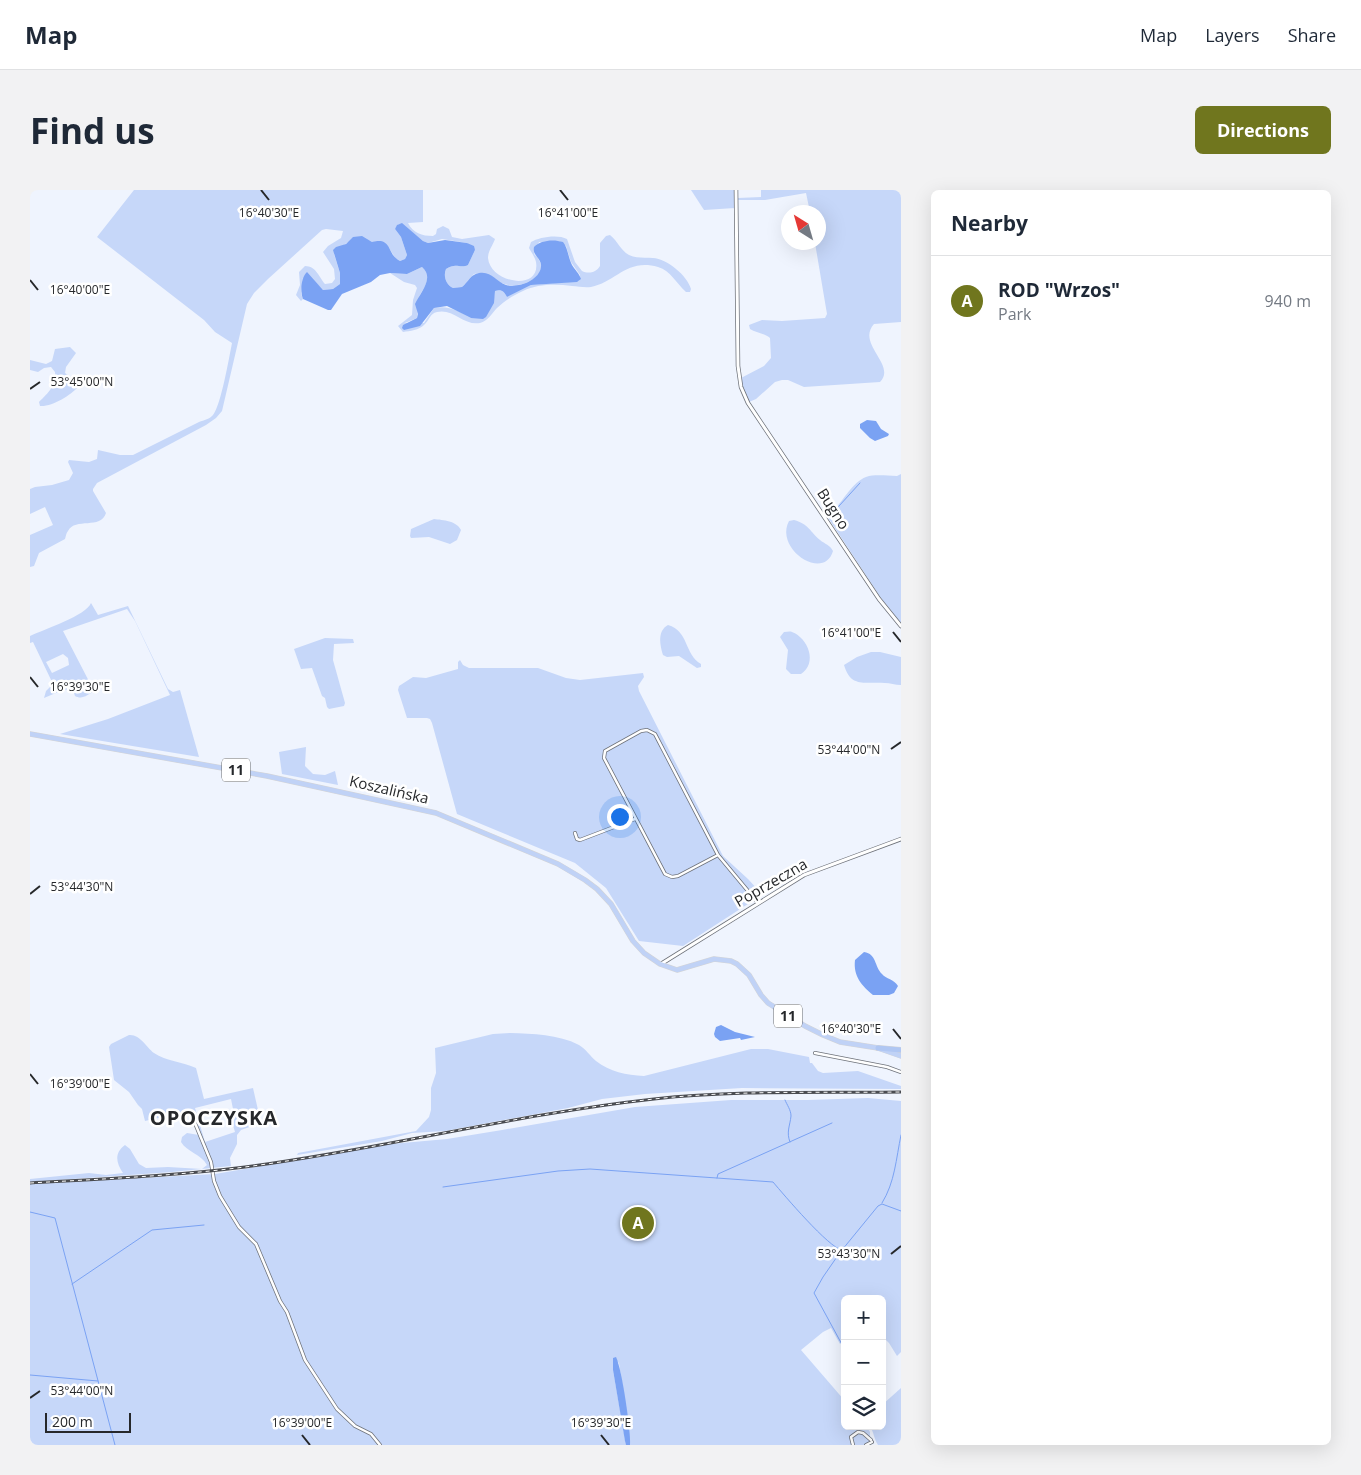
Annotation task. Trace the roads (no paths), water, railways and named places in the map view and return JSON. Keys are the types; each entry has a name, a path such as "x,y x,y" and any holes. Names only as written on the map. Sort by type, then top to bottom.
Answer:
{"highway":[{"name":"Koszalińska","path":"30,734 267,776 436,813 558,864 585,880 598,890 610,904 638,947 660,964"},
{"name":"11","path":"660,964 677,970 714,959 731,961 749,975 768,1003 805,1026 840,1042 878,1048 901,1056"},
{"path":"878,1048 901,1050"}],"street":[{"name":"Bugno","path":"736,190 738,366 741,387 748,403 879,599 901,626"},
{"path":"718,855 678,876 669,876 662,870 604,758 604,753 642,731 653,732 658,738 718,855 758,902"},
{"path":"575,833 580,840 635,819"},
{"name":"Poprzeczna","path":"660,964 808,873 901,839"},
{"path":"814,1053 886,1067 901,1072"},
{"path":"190,1111 211,1162 214,1181 220,1196 239,1227 256,1244 280,1302 287,1312 289,1322 305,1360 337,1409 355,1426 371,1434 380,1445"},
{"path":"853,1445 851,1437 858,1432 863,1433 871,1441 866,1445"}],"water":[{"path":"402,223 428,243 445,240 467,243 474,246 475,250 468,265 453,266 446,269 446,280 453,288 462,287 479,273 487,273 506,285 511,286 532,280 541,267 540,261 534,253 534,247 551,240 563,242 572,265 581,279 577,282 531,285 507,297 502,291 495,291 494,303 483,319 471,318 447,306 434,308 420,326 404,330 402,328 403,325 417,318 418,314 415,304 427,281 426,271 422,267 407,274 390,273 380,275 371,282 342,294 331,310 303,299 303,278 307,272 323,290 333,289 340,284 340,273 333,250 346,244 353,237 362,236 372,242 383,242 396,258 400,261 405,259 407,255 401,237 395,229 397,225"},
{"path":"867,420 876,421 881,429 889,434 888,436 875,441 870,438 860,428 860,424"},
{"path":"864,952 871,955 879,971 884,976 898,986 894,993 889,995 873,995 862,984 855,971 855,960"},
{"path":"721,1025 735,1032 755,1037 720,1041 714,1034 716,1027"},
{"path":"616,1357 626,1401 630,1445 626,1445 625,1441 613,1370 613,1358"}],"waterway":[{"path":"829,517 860,483"},
{"path":"785,1100 791,1114 788,1132 790,1142"},
{"path":"717,1178 718,1174 832,1123"},
{"path":"882,1203 890,1187 901,1135"},
{"path":"443,1187 558,1171 590,1169 773,1182 817,1231 842,1250 878,1206 882,1204 901,1211"},
{"path":"30,1212 55,1218 115,1445"},
{"path":"72,1284 152,1230 204,1225"},
{"path":"841,1251 814,1293 841,1343"},
{"path":"30,1375 98,1381"}],"railway":[{"path":"30,1183 165,1175 245,1167 296,1160 552,1113 654,1099 747,1093 901,1092"}],"place":[{"name":"ROD \"Wrzos\"","path":"638,1223"}],"district":[{"name":"OPOCZYSKA","path":"214,1118"}]}
